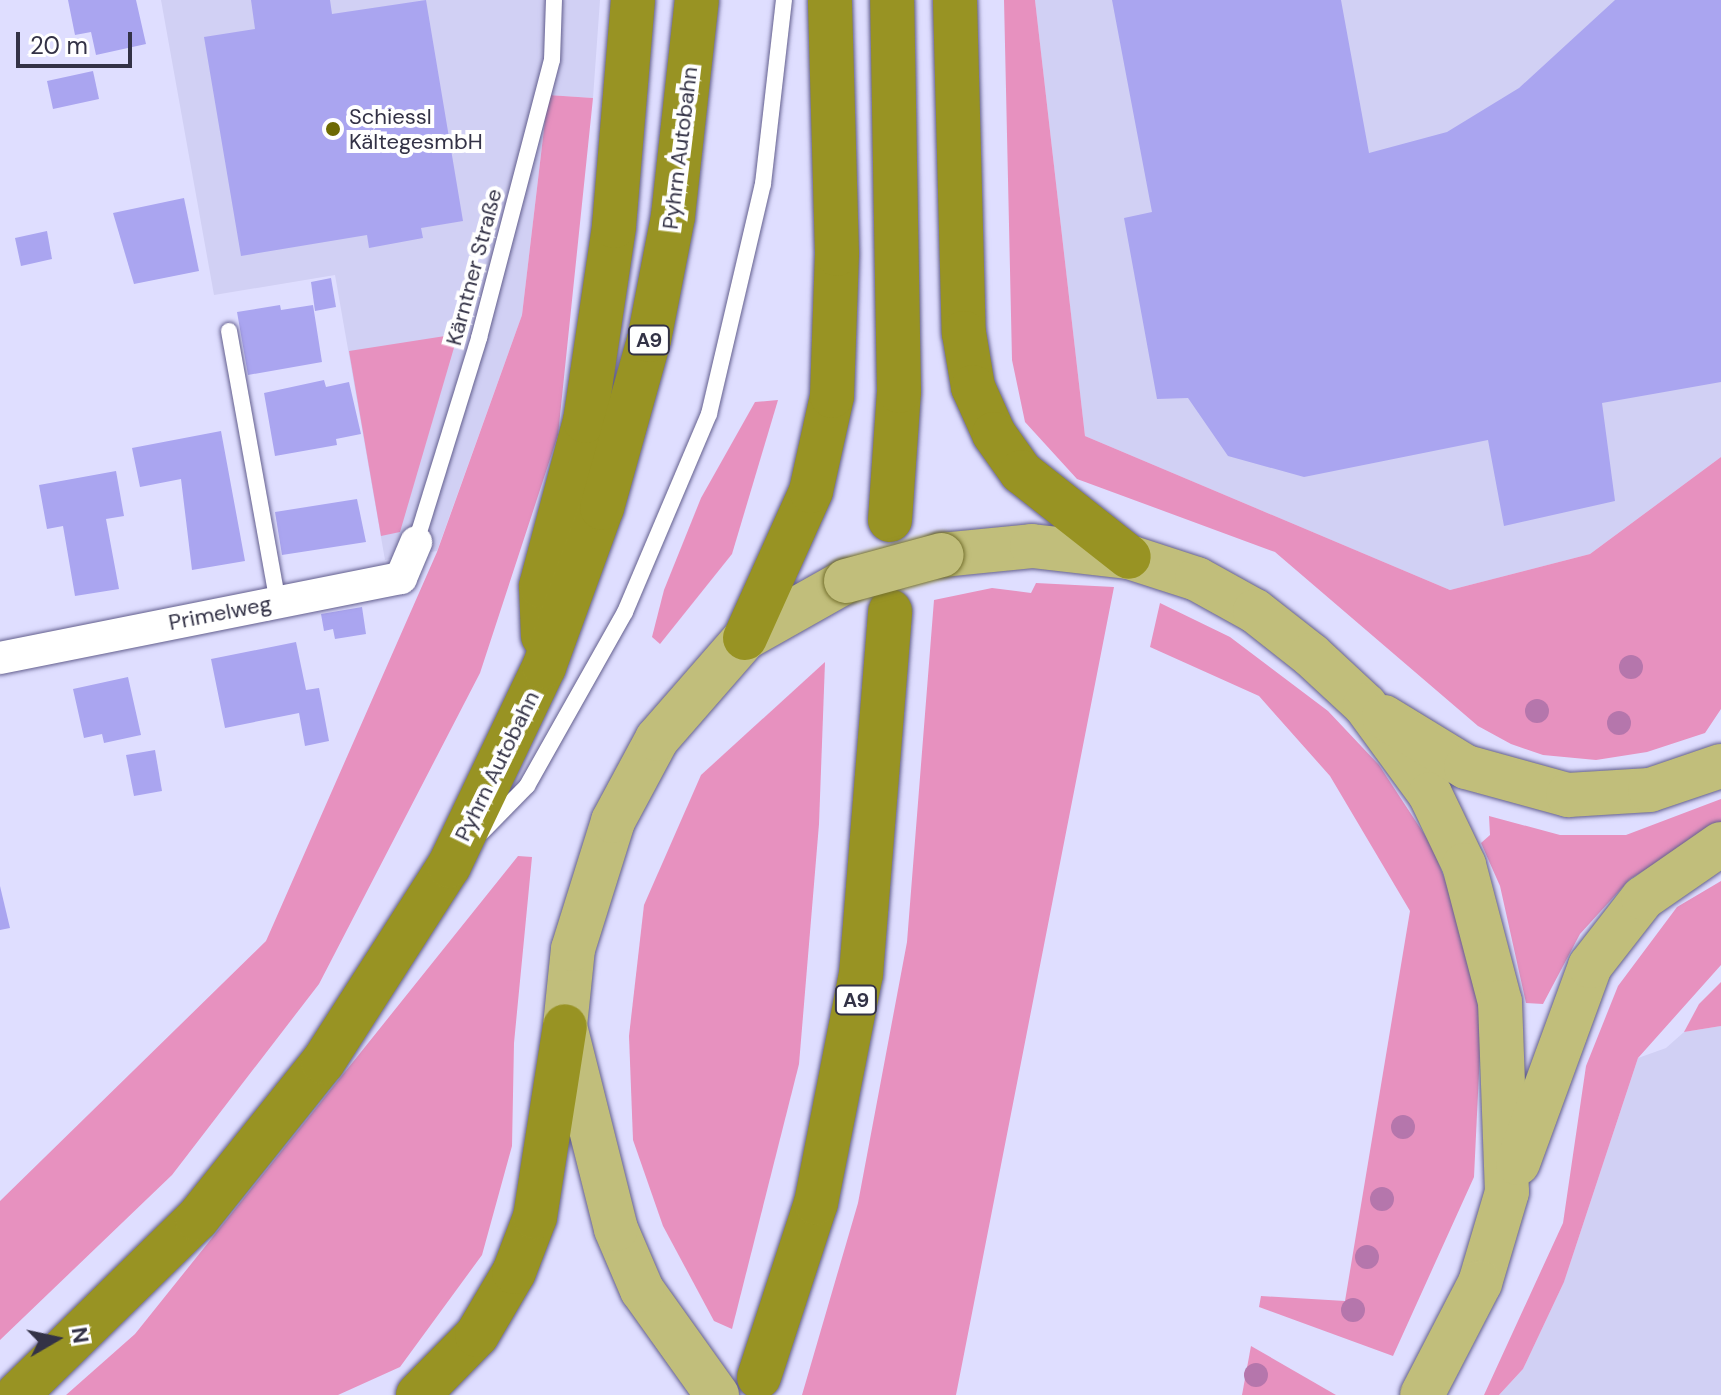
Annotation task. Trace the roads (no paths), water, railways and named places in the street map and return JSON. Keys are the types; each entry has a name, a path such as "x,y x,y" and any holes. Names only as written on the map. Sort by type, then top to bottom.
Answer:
{"highway":[{"path":"544,667 541,586 585,421 614,226 633,0"},
{"name":"Pyhrn Autobahn","path":"17,1395 197,1219 323,1062 449,866 544,667 602,508 649,340 673,216 697,0"},
{"path":"745,638 811,491 832,396 837,254 830,0"},
{"path":"890,520 899,391 892,0"},
{"path":"955,0 964,333 973,387 994,434 1021,472 1129,557"},
{"name":"A9","path":"759,1377 816,1203 861,974 890,611"},
{"path":"418,1395 477,1335 514,1272 535,1217 565,1026"}],"main road":[{"path":"707,1384 642,1290 616,1229 565,1026 573,949 613,821 657,739 745,638 846,581 942,555 1032,546 1129,557 1197,579 1255,611 1365,705 1466,767 1537,791 1650,790 1721,766"},
{"path":"1365,705 1430,794 1486,931 1507,1071 1507,1192"},
{"path":"1425,1391 1480,1283 1507,1192 1590,966 1643,898 1721,844"}],"street":[{"name":"Primelweg","path":"0,658 401,578 416,542"}],"lane":[{"name":"Kärntner Straße","path":"416,542 479,338 552,60 554,0"},
{"path":"449,866 527,786 625,612 709,414 763,184 784,0"},
{"path":"229,331 278,602"}],"place":[{"name":"Schiessl KältegesmbH","path":"333,129"}]}
